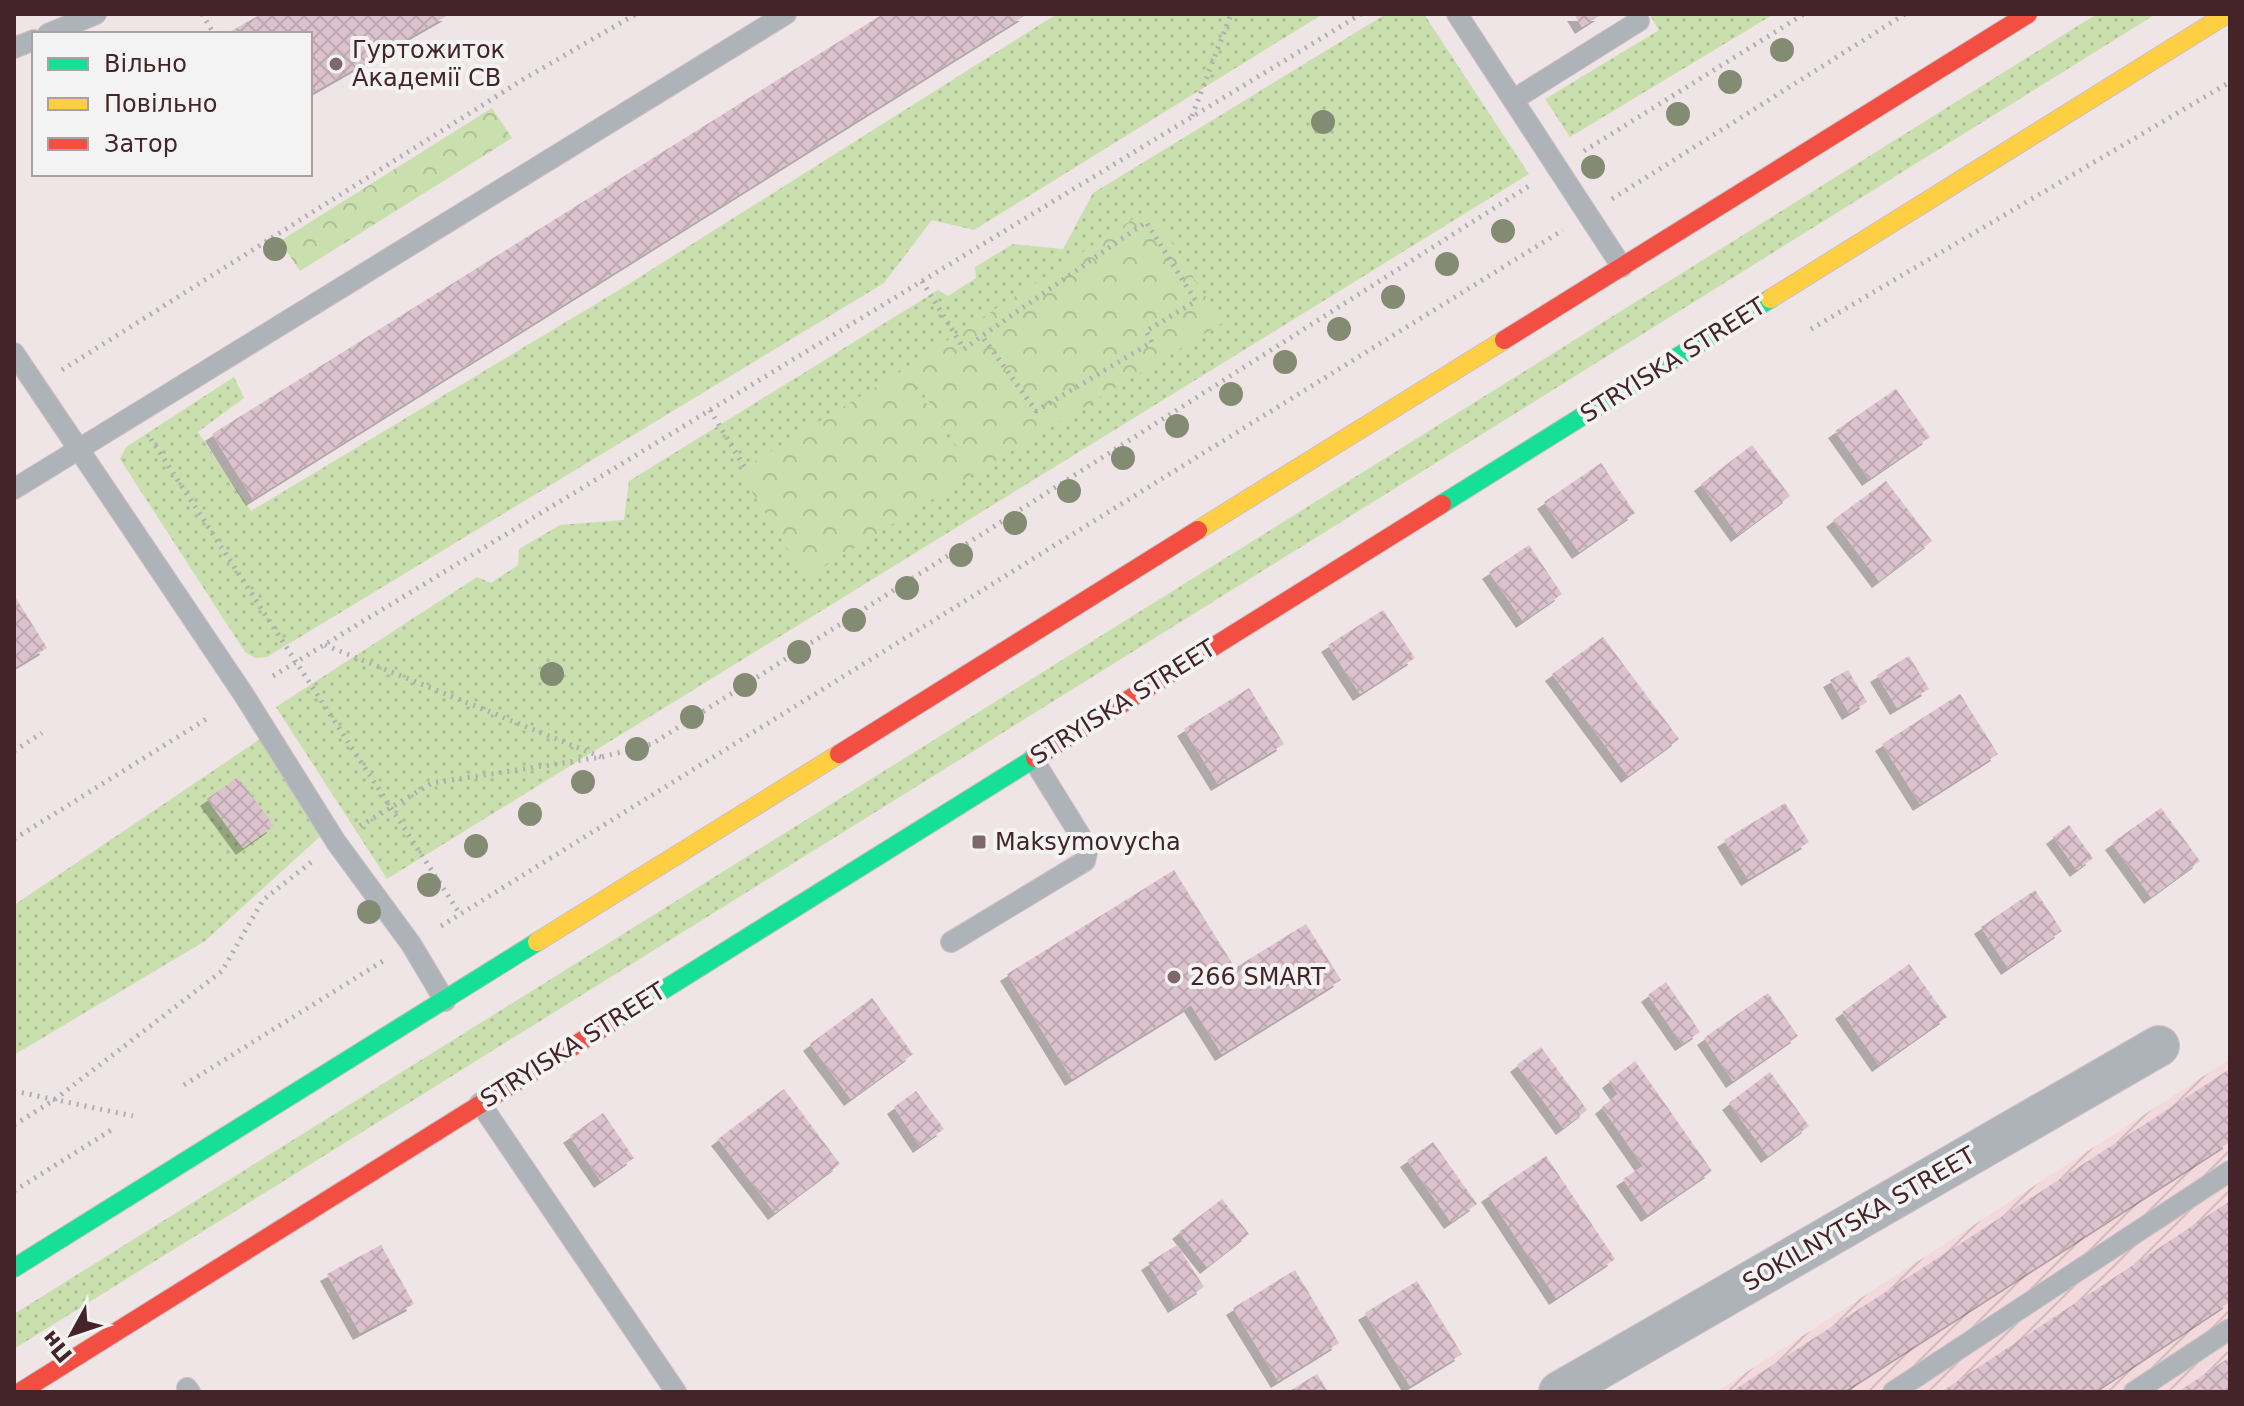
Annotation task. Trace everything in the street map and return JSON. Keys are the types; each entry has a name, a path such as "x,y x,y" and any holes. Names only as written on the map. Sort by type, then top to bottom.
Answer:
{"main road":[{"path":"14,1268 2028,14"},
{"name":"STRYISKA STREET","path":"20,1392 2227,14"}],"street":[{"name":"SOKILNYTSKA STREET","path":"1559,1392 2159,1046"}],"lane":[{"path":"53,32 96,14"},
{"path":"14,489 786,14"},
{"path":"1457,14 1622,267"},
{"path":"1513,100 1639,21"},
{"path":"14,353 244,695 336,842 411,944 445,1001"},
{"path":"951,942 1085,861 1089,854 1033,759"},
{"path":"480,1103 676,1392"},
{"path":"1901,1390 2230,1171"},
{"path":"2134,1392 2230,1329"}],"path":[{"path":"202,14 213,32"},
{"path":"37,387 514,85 636,14"},
{"path":"1191,117 1231,14"},
{"path":"273,676 1361,14"},
{"path":"14,1125 54,1100 222,971 263,900 336,842 390,807 432,783 602,757 652,744 1804,14"},
{"path":"441,926 1588,215 1905,14"},
{"path":"922,281 964,349 982,336 1146,222 1196,301 1146,331 1152,342 1036,411 982,336"},
{"path":"710,410 745,468"},
{"path":"135,416 460,914"},
{"path":"324,644 602,757"},
{"path":"14,839 208,718"},
{"path":"14,751 42,733"},
{"path":"184,1085 383,961"},
{"path":"14,1091 133,1116"},
{"path":"14,1191 113,1129"}],"shaded area":[{"path":"2230,1059 2230,1392 1716,1392"}],"green space":[{"path":"1057,14 1323,14 974,230 932,220 884,283 267,657 255,658 245,652 120,459 126,447 234,377 244,398 198,432 251,511 624,287"},
{"path":"1386,14 1424,14 1529,174 387,879 276,707 477,577 491,583 518,565 519,549 560,525 624,520 629,481 938,290 948,296 976,278 975,267 1013,244 1063,249 1093,193"},
{"path":"1649,14 1774,14 1570,137 1545,99 1659,30"},
{"path":"2097,14 2156,14 14,1349 14,1314"},
{"path":"492,108 512,138 300,271 280,241"},
{"path":"1150,208 1222,323 974,474 907,367"},
{"path":"905,369 971,475 806,578 739,471"},
{"path":"263,737 324,833 205,941 14,1055 14,905"}],"building":[{"name":"Гуртожиток Академії СВ","path":"261,14 450,14 312,93 312,32 230,32"},
{"path":"883,14 1027,14 253,499 212,434"},
{"path":"1574,14 1602,14 1582,27"},
{"path":"1896,389 1930,437 1869,479 1835,431"},
{"path":"1752,445 1790,496 1738,535 1701,484"},
{"path":"1601,463 1635,513 1579,552 1544,502"},
{"path":"1886,481 1932,541 1879,581 1833,520"},
{"path":"1529,545 1562,594 1523,621 1489,572"},
{"path":"14,595 47,648 14,668"},
{"path":"1383,610 1415,658 1360,694 1328,645"},
{"path":"1603,637 1679,739 1628,776 1552,674"},
{"path":"1909,656 1929,689 1897,708 1877,675"},
{"path":"1848,670 1867,702 1849,713 1830,680"},
{"path":"1249,688 1284,744 1218,784 1184,729"},
{"path":"1960,694 1998,754 1920,804 1882,744"},
{"path":"238,777 274,826 243,848 207,799"},
{"path":"1785,803 1809,842 1748,879 1724,840"},
{"path":"2161,808 2200,861 2151,897 2112,843"},
{"path":"2069,825 2093,858 2077,870 2053,837"},
{"name":"266 SMART","path":"1174,870 1235,968 1306,924 1341,980 1222,1054 1191,1005 1072,1079 1007,974"},
{"path":"2035,890 2062,931 2008,968 1981,927"},
{"path":"1909,964 1947,1017 1879,1065 1842,1012"},
{"path":"1666,982 1700,1032 1682,1044 1648,995"},
{"path":"1768,993 1798,1036 1733,1081 1704,1038"},
{"path":"872,998 913,1054 851,1099 810,1044"},
{"path":"1541,1047 1587,1110 1563,1128 1517,1065"},
{"path":"1635,1061 1712,1171 1648,1215 1623,1179 1643,1166 1602,1107 1618,1094 1609,1081"},
{"path":"2230,1069 2230,1142 1843,1392 1731,1392"},
{"path":"1770,1072 1809,1126 1768,1156 1729,1103"},
{"path":"784,1089 840,1164 775,1213 718,1139"},
{"path":"916,1091 944,1129 920,1146 894,1107"},
{"path":"603,1113 634,1158 601,1181 570,1136"},
{"path":"1433,1142 1477,1204 1451,1222 1407,1160"},
{"path":"1546,1156 1615,1259 1556,1298 1488,1195"},
{"path":"1222,1199 1249,1234 1207,1267 1179,1232"},
{"path":"2230,1201 2230,1302 2094,1392 1941,1392"},
{"path":"381,1245 414,1304 360,1333 327,1274"},
{"path":"1177,1245 1204,1287 1175,1306 1148,1263"},
{"path":"1295,1270 1339,1343 1278,1381 1233,1308"},
{"path":"1417,1281 1462,1354 1410,1386 1365,1313"},
{"path":"2230,1357 2230,1392 2178,1392"},
{"path":"1317,1374 1328,1392 1288,1392"}],"traffic: fast":[{"path":"1442,504 1770,299"},
{"path":"612,1022 1035,758"},
{"path":"14,1268 537,942"}],"traffic: slow":[{"path":"1770,299 2227,14"},
{"path":"1198,530 1504,340"},
{"path":"537,942 839,754"}],"traffic: jam":[{"path":"1504,340 2028,14"},
{"path":"1035,758 1442,504"},
{"path":"839,754 1198,530"},
{"path":"20,1392 612,1022"}],"place":[{"name":"Гуртожиток Академії СВ","path":"336,64"},
{"name":"Maksymovycha","path":"979,842"},
{"name":"266 SMART","path":"1174,977"}]}
